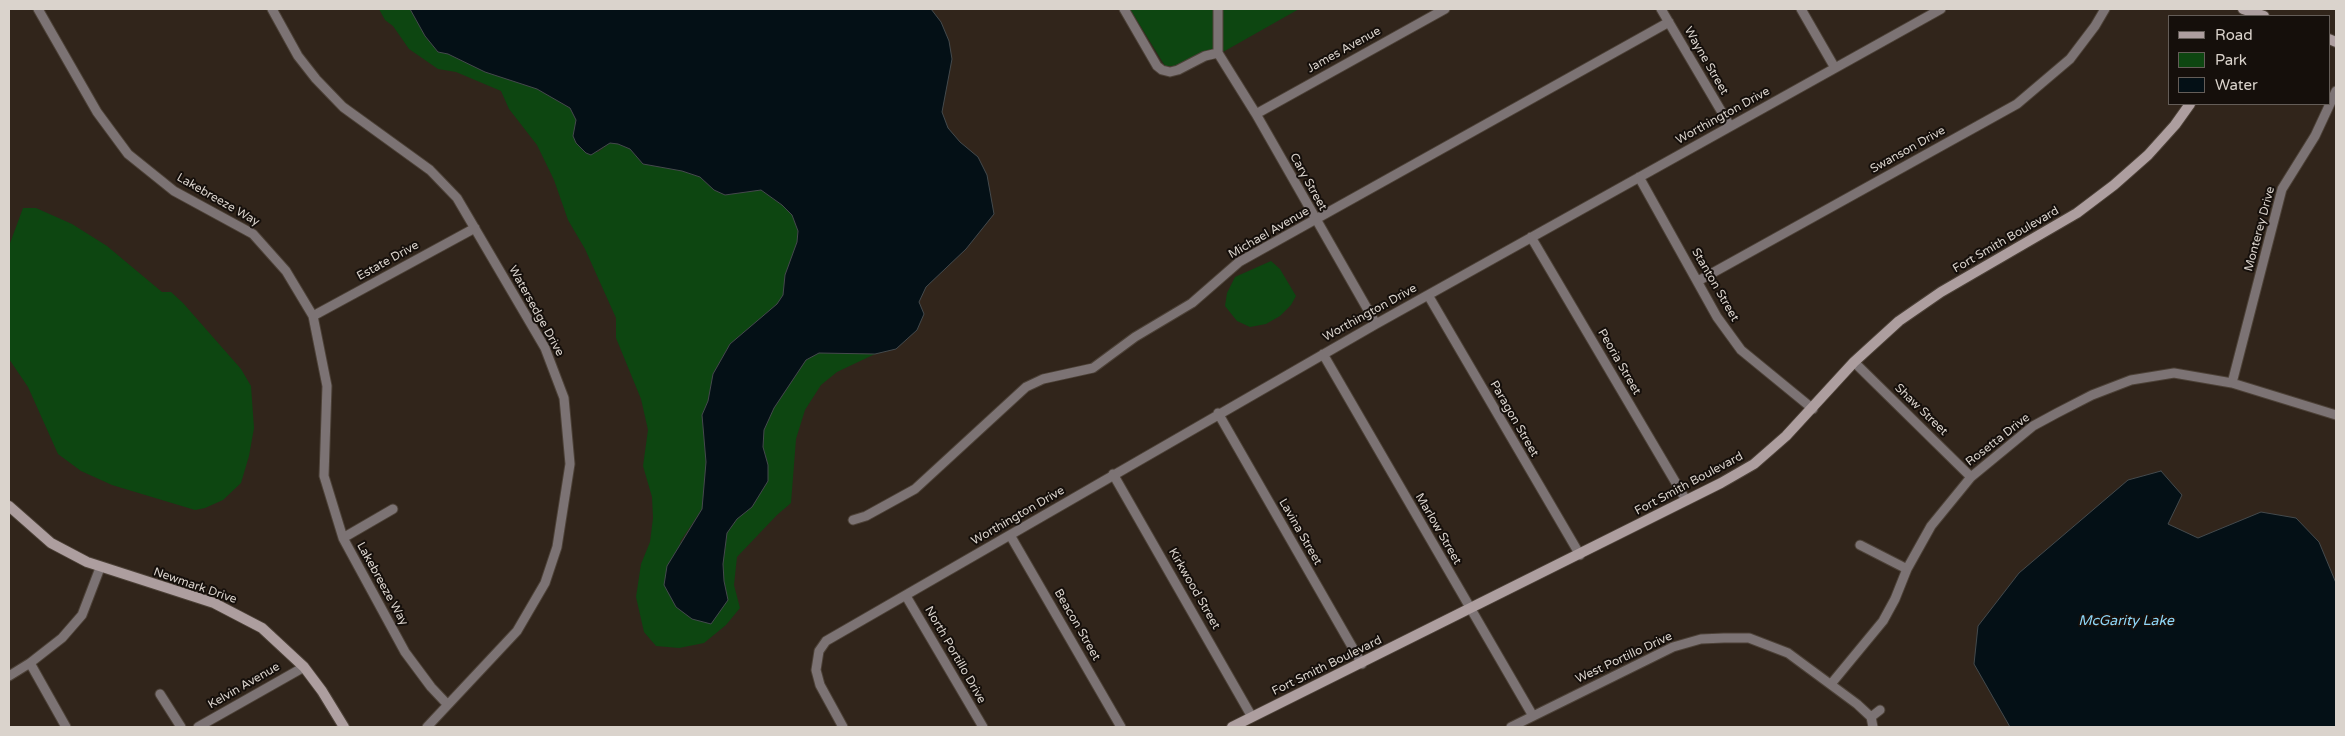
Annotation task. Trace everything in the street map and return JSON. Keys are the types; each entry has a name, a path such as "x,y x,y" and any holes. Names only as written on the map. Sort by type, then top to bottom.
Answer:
{"street":[{"name":"Lakebreeze Way","path":"38,9 97,112 128,154 174,191 254,234 286,271 313,316 327,386 324,476 342,538 405,652 431,687 447,704"},
{"name":"Watersedge Drive","path":"272,9 298,56 343,107 430,170 457,198 545,348 564,398 570,464 557,547 545,583 517,631 427,727"},
{"path":"1124,9 1157,66 1162,70 1170,72 1178,70 1205,56 1218,53 1218,9"},
{"name":"James Avenue","path":"1256,114 1445,9"},
{"name":"Wayne Street","path":"1661,9 1730,126"},
{"path":"1802,9 1835,68"},
{"name":"Worthington Drive","path":"843,727 820,685 816,670 819,652 826,641 1218,413 1941,9"},
{"name":"Swanson Drive","path":"1698,281 2017,104 2070,59 2095,26 2104,9"},
{"path":"2242,9 2261,15"},
{"name":"Michael Avenue","path":"852,520 866,516 915,489 1026,387 1043,379 1092,368 1135,337 1192,303 1240,262 1669,22"},
{"name":"Cary Street","path":"1218,53 1256,114 1376,324"},
{"name":"Monterey Drive","path":"2330,104 2336,91"},
{"name":"Fort Smith Boulevard","path":"1232,727 1580,555 1721,483 1754,464 1786,436 1813,409 1854,362 1899,321 1941,292 2077,213 2114,185 2153,149 2175,125 2189,105"},
{"name":"Monterey Drive","path":"2232,383 2282,189 2316,136 2330,105"},
{"name":"Stanton Street","path":"1639,177 1717,317 1741,350 1813,409"},
{"name":"Estate Drive","path":"313,316 475,228"},
{"name":"Peoria Street","path":"1531,237 1686,500"},
{"name":"Paragon Street","path":"1428,295 1580,555"},
{"name":"Marlow Street","path":"1323,354 1469,609 1533,716"},
{"name":"Shaw Street","path":"1854,362 1972,477"},
{"name":"Rosetta Drive","path":"1831,684 1883,621 1895,599 1907,569 1931,526 1972,477 2033,426 2092,395 2131,380 2174,373 2232,383 2336,415"},
{"name":"Lavina Street","path":"1218,413 1362,664"},
{"name":"Kirkwood Street","path":"1113,474 1252,717"},
{"name":"Newmark Drive","path":"9,509 51,542 100,568 214,603 262,628 304,666 344,727"},
{"path":"342,538 393,510"},
{"name":"Beacon Street","path":"1010,535 1121,727"},
{"path":"1860,545 1907,569"},
{"path":"9,676 30,663 62,638 82,615 100,568"},
{"name":"North Portillo Drive","path":"906,596 983,727"},
{"name":"West Portillo Drive","path":"1511,727 1673,647 1700,639 1748,638 1788,652 1871,717"},
{"path":"30,663 66,727"},
{"name":"Kelvin Avenue","path":"198,727 304,666"},
{"path":"160,694 181,727"},
{"path":"1873,727 1871,717 1880,710"}],"green space":[{"path":"379,9 410,9 425,36 438,52 448,54 485,72 537,89 570,108 576,120 573,136 576,143 598,152 610,143 618,144 630,149 643,164 682,171 700,177 714,190 725,195 761,190 782,205 792,215 798,231 797,242 785,275 783,295 777,304 730,344 713,374 708,401 702,415 706,462 702,509 680,542 728,600 723,564 727,533 737,519 752,507 768,481 768,465 763,447 764,430 774,408 806,360 819,353 875,354 837,372 821,385 805,410 796,439 791,503 737,557 734,585 740,608 726,625 704,643 679,648 656,646 644,632 636,597 641,564 650,542 653,518 652,497 643,466 648,430 641,399 616,338 616,318 585,249 568,220 554,180 537,145 509,109 501,91 456,72 438,69 409,49 393,26 385,20"},
{"path":"1130,9 1213,9 1213,50 1203,52 1177,66 1165,66"},
{"path":"1223,9 1299,9 1223,52"},
{"path":"23,208 36,208 72,224 107,246 162,292 171,292 241,369 251,386 254,428 249,456 241,483 223,500 195,510 112,485 81,471 58,454 28,387 9,359 9,246"},
{"path":"1271,261 1280,269 1296,296 1291,305 1280,316 1266,324 1250,327 1237,321 1225,306 1227,293 1235,277"}],"water":[{"path":"410,9 931,9 941,22 949,41 952,59 942,112 948,128 960,142 978,157 987,175 994,214 966,249 926,287 919,302 924,314 917,330 896,349 875,354 819,353 806,360 774,408 764,430 763,447 768,465 768,481 752,507 737,519 727,533 723,564 728,600 711,624 692,619 676,607 664,585 667,566 702,509 706,462 702,415 708,401 713,374 730,344 777,304 783,295 785,275 797,242 798,231 792,215 782,205 761,190 725,195 714,190 700,177 682,171 643,164 630,149 618,144 610,143 591,155 586,153 576,143 573,136 576,120 570,108 537,89 485,72 448,54 438,52 425,36"},
{"name":"McGarity Lake","path":"2161,471 2182,495 2168,524 2198,538 2261,512 2296,518 2319,542 2336,583 2336,727 2010,727 1974,664 1978,626 2019,573 2128,480"}]}
